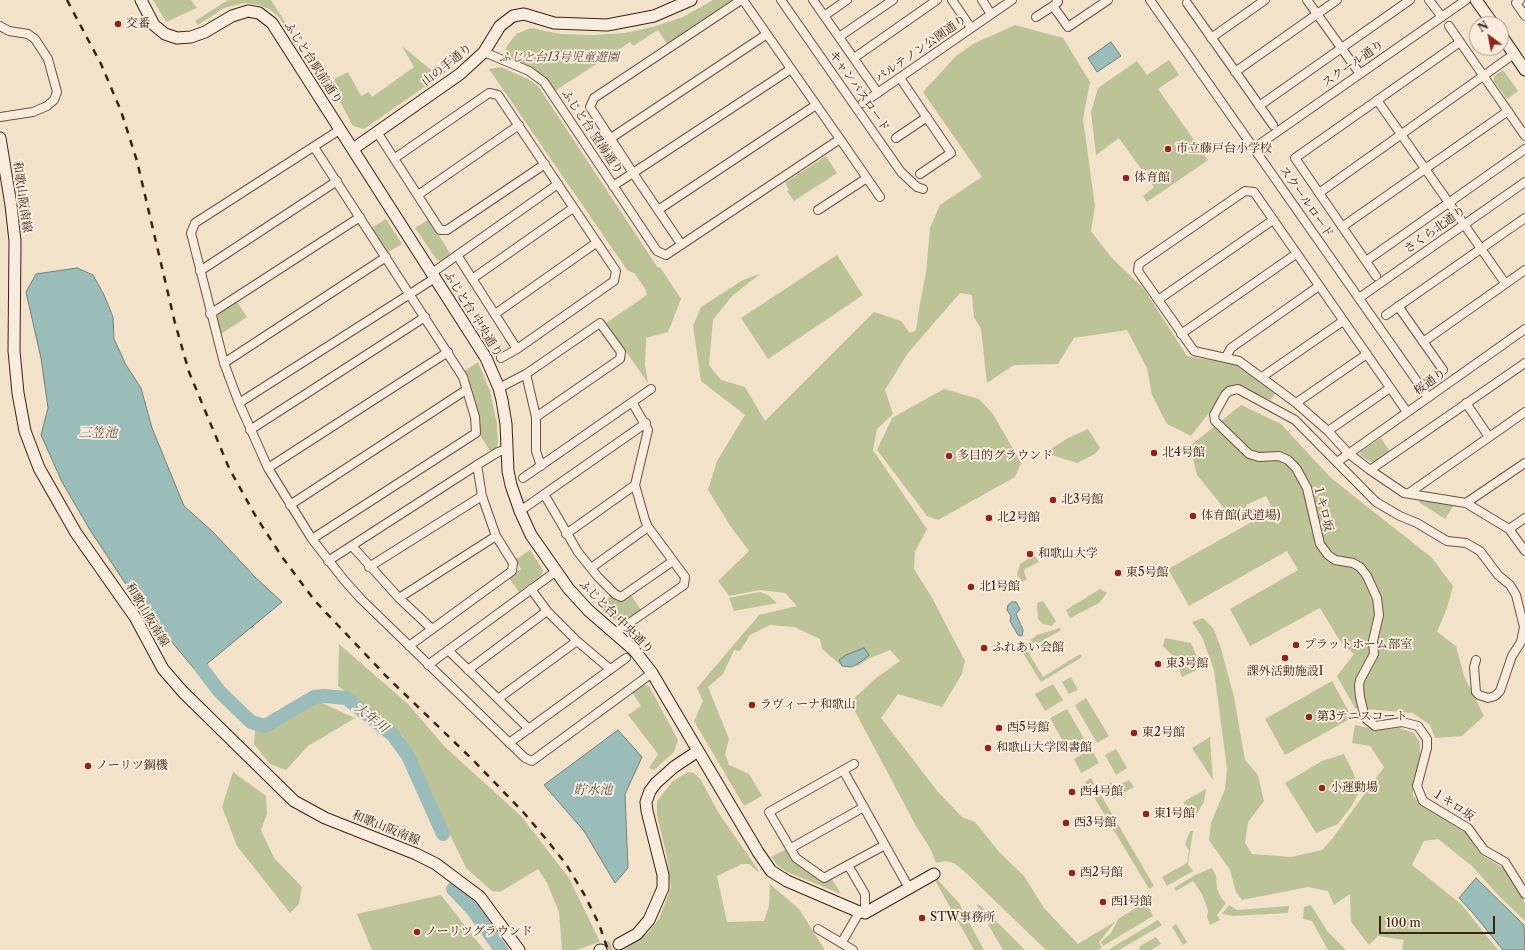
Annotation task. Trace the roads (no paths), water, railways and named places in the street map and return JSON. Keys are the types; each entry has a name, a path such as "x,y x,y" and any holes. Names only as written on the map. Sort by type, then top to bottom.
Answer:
{"street":[{"name":"ふじと台駅前通り","path":"141,0 154,24 165,34 177,38 191,37 206,32 232,16 248,11 259,14 272,23 341,129"},
{"name":"山の手通り","path":"353,149 460,74 484,52 500,26 513,16 524,14 554,22 607,25 654,16 691,0"},
{"path":"840,139 681,244 590,107 594,98 742,0 767,34 791,69 840,139 880,197"},
{"name":"キャンパスロード","path":"781,0 901,172 917,187 923,190"},
{"path":"813,0 878,93"},
{"path":"824,16 847,0"},
{"path":"839,37 892,0"},
{"path":"854,58 937,0"},
{"path":"952,0 971,28"},
{"path":"982,0 992,14"},
{"name":"パルテノン公園通り","path":"863,103 1012,0"},
{"path":"1036,17 1057,2 1065,29 1108,0"},
{"name":"スクールロード","path":"1150,0 1428,397"},
{"path":"1211,38 1265,0"},
{"path":"1307,0 1360,74"},
{"path":"1235,72 1337,0"},
{"path":"1258,106 1410,0"},
{"path":"1430,0 1442,18"},
{"name":"スクール通り","path":"1254,148 1466,0"},
{"path":"1476,0 1487,16"},
{"path":"1520,0 1516,3 1525,16"},
{"path":"1187,1 1258,106 1273,125"},
{"path":"0,26 9,31 28,34 35,39 48,59 57,92 54,100 48,106 33,112 0,117"},
{"path":"1449,26 1525,136"},
{"path":"611,138 767,34"},
{"path":"1376,276 1295,158 1460,42"},
{"path":"1509,47 1525,70"},
{"name":"ふじと台 望海通り","path":"484,52 529,71 544,82 657,251 666,254 681,244"},
{"path":"1319,192 1514,54"},
{"path":"614,186 791,69"},
{"path":"900,78 951,153 920,174"},
{"path":"395,158 489,93 498,95 616,272 614,281 517,349 501,358"},
{"path":"1377,100 1505,283"},
{"path":"658,210 816,105"},
{"path":"1342,227 1508,111"},
{"path":"896,138 927,117"},
{"path":"418,195 518,125"},
{"path":"353,149 341,129 195,223 191,232 210,314 224,363 250,430 268,468 312,539 328,561 361,600 524,758 532,761 652,673"},
{"path":"377,132 440,230 447,230 545,164"},
{"name":"和歌山阪南線","path":"0,138 11,205 15,241 14,352 18,393 25,431 39,468 76,532 135,617 163,669 183,692 294,801 325,818 416,854 436,864 480,897 519,950"},
{"path":"312,539 476,433 475,417 463,377 314,147"},
{"name":"ふじと台 中央通り","path":"353,149 486,358 499,388 506,424 508,470 520,511 531,535 555,572 588,610 634,650 652,673 758,852 771,871 787,881 862,912"},
{"path":"1366,261 1525,149"},
{"path":"818,210 867,178"},
{"path":"200,271 337,181"},
{"name":"さくら北通り","path":"1359,298 1525,182"},
{"path":"239,403 410,294 457,255 558,184"},
{"path":"1407,412 1272,220 1254,192 1244,191 1139,264 1138,271 1194,351 1239,361 1262,376 1296,403 1328,431 1348,453 1404,493 1466,503 1509,529 1525,551"},
{"path":"472,279 573,208"},
{"path":"210,314 360,217"},
{"path":"1386,315 1525,218"},
{"path":"1158,300 1272,220"},
{"path":"495,314 596,243"},
{"path":"1181,334 1296,254"},
{"path":"457,255 517,349"},
{"path":"224,363 386,257"},
{"path":"1423,342 1525,270"},
{"path":"1226,357 1231,348 1319,286"},
{"path":"1398,306 1443,370"},
{"path":"250,430 425,317"},
{"path":"1262,376 1343,321"},
{"path":"499,388 526,374 600,323 621,352 620,359 536,418"},
{"name":"桜通り","path":"1337,462 1525,329"},
{"path":"268,468 448,352"},
{"path":"1296,403 1367,354"},
{"path":"1370,470 1525,363"},
{"path":"526,374 536,418 536,451 541,466"},
{"path":"1328,431 1390,388"},
{"path":"522,478 651,389"},
{"name":"１キロ坂","path":"1337,462 1295,420 1249,394 1238,389 1229,391 1218,406 1214,416 1215,421 1232,436 1241,448 1249,454 1258,457 1279,456 1288,460 1296,468 1307,488 1320,544 1328,555 1335,560 1353,563 1360,567 1367,576 1377,598 1379,615 1373,641 1374,654 1360,680 1359,686 1365,718 1375,726 1402,722 1418,726 1427,739 1427,748 1417,786 1423,801 1468,828 1484,850 1505,862 1525,894"},
{"path":"290,505 466,390"},
{"path":"615,633 684,585 685,577 648,527 635,485 647,440 648,430 646,423 632,402"},
{"path":"1466,404 1489,437"},
{"path":"1410,493 1525,412"},
{"path":"520,511 646,423"},
{"path":"328,561 476,465 498,452 507,449"},
{"path":"1337,462 1376,502 1400,516 1417,522 1447,541 1466,543 1480,551 1498,575 1510,585 1516,595 1524,627 1522,642 1512,656 1500,691 1495,696 1488,698 1479,695 1476,692 1474,667 1476,660"},
{"path":"1466,503 1525,463"},
{"path":"409,646 512,571 513,563 496,536 482,496 476,465"},
{"path":"566,534 635,485"},
{"path":"544,494 566,534 591,568 615,594 621,597 673,561"},
{"path":"369,567 482,496"},
{"path":"1509,529 1525,518"},
{"path":"591,568 648,527"},
{"path":"399,598 496,536"},
{"path":"352,546 369,567 432,629"},
{"path":"428,665 555,572"},
{"path":"531,589 547,611 576,641 610,669"},
{"path":"468,670 547,611"},
{"path":"499,698 576,641"},
{"path":"448,650 499,698 529,729"},
{"path":"509,743 626,658"},
{"path":"619,944 637,934 649,920 663,888 663,875 647,811 646,802 650,791 674,767 698,751"},
{"path":"854,764 769,812 796,858 824,878 885,845"},
{"path":"843,770 909,888"},
{"path":"791,848 864,806"},
{"path":"842,942 862,912 865,894 848,866"},
{"path":"862,912 934,874"},
{"path":"818,929 842,942 852,950"}],"water":[{"path":"1111,42 1121,56 1097,72 1088,58"},
{"name":"三笠池","path":"77,268 93,275 104,295 113,317 114,339 126,365 141,388 152,428 184,506 213,532 255,577 282,602 197,672 135,598 90,530 62,482 41,435 48,408 41,358 26,292 36,274"},
{"path":"1012,602 1016,602 1020,609 1016,614 1023,630 1022,636 1018,635 1010,621 1011,616 1007,610 1008,605"},
{"path":"864,648 869,655 862,661 852,667 842,666 839,660 846,655"},
{"name":"貯水池","path":"618,730 642,757 625,794 628,868 615,883 584,831 544,785"},
{"path":"1476,878 1524,925 1525,950 1503,950 1459,898"}],"waterway":[{"name":"大年川","path":"201,667 219,691 251,722 265,726 314,697 324,696 346,698 393,735 408,756 443,834"},
{"name":"大年川","path":"453,889 473,910 501,950"}],"tunnel":[{"path":"601,950 619,944"}],"railway":[{"path":"67,0 101,64 121,111 137,161 175,323 189,372 229,468 255,515 282,557 315,601 387,677 473,760 524,813 546,839 566,864 584,894 599,924 608,950"}],"place":[{"name":"交番","path":"118,24"},
{"name":"市立藤戸台小学校","path":"1168,149"},
{"name":"体育館","path":"1126,178"},
{"name":"北4号館","path":"1154,453"},
{"name":"多目的グラウンド","path":"949,456"},
{"name":"北3号館","path":"1053,500"},
{"name":"体育館(武道場)","path":"1193,516"},
{"name":"北2号館","path":"989,518"},
{"name":"和歌山大学","path":"1030,554"},
{"name":"東5号館","path":"1118,573"},
{"name":"北1号館","path":"971,587"},
{"name":"プラットホーム部室","path":"1296,645"},
{"name":"ふれあい会館","path":"984,648"},
{"name":"課外活動施設I","path":"1285,658"},
{"name":"東3号館","path":"1158,664"},
{"name":"ラヴィーナ和歌山","path":"752,705"},
{"name":"第3テニスコート","path":"1309,717"},
{"name":"西5号館","path":"999,728"},
{"name":"東2号館","path":"1134,733"},
{"name":"和歌山大学図書館","path":"988,748"},
{"name":"ノーリツ鋼機","path":"88,766"},
{"name":"小運動場","path":"1322,788"},
{"name":"西4号館","path":"1072,792"},
{"name":"東1号館","path":"1146,814"},
{"name":"西3号館","path":"1066,823"},
{"name":"西2号館","path":"1072,873"},
{"name":"西1号館","path":"1103,902"},
{"name":"STW事務所","path":"922,918"},
{"name":"ノーリツグラウンド","path":"417,932"}],"park label":[{"name":"ふじと台13号児童遊園","path":"559,58"}]}
